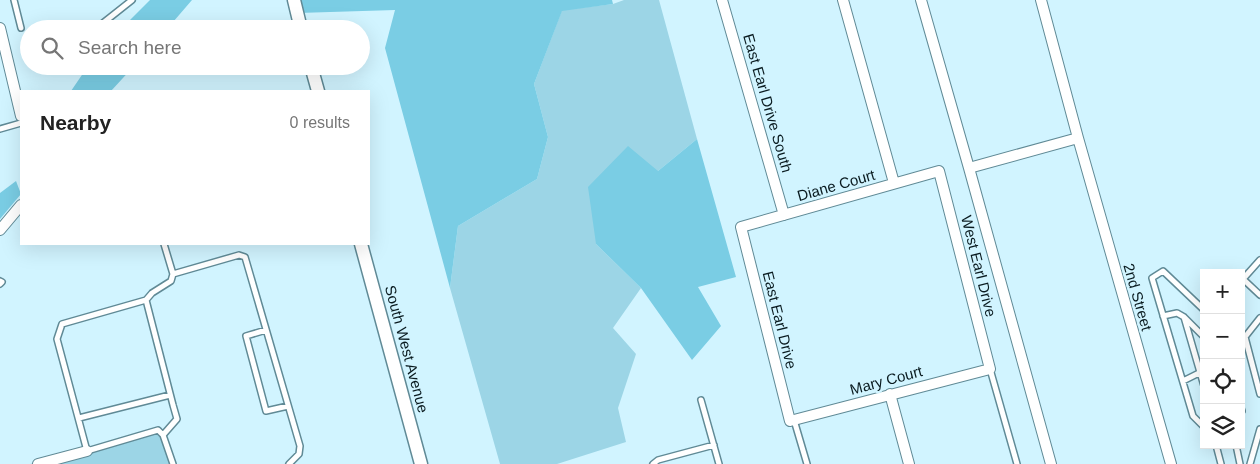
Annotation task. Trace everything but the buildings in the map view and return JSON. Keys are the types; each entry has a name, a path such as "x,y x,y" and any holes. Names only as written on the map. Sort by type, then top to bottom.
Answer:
{"street":[{"path":"294,0 299,20"},
{"name":"East Earl Drive South","path":"722,0 784,215"},
{"path":"843,0 894,183"},
{"path":"921,0 1051,464"},
{"name":"2nd Street","path":"1041,0 1078,138 1171,464"},
{"path":"0,28 4,61 20,113"},
{"path":"314,75 318,90"},
{"path":"969,168 1078,138"},
{"name":"Diane Court","path":"741,227 939,171"},
{"name":"West Earl Drive","path":"939,171 990,369"},
{"path":"0,230 20,205"},
{"name":"East Earl Drive","path":"741,227 792,420"},
{"name":"South West Avenue","path":"361,245 422,464"},
{"name":"Mary Court","path":"792,420 990,369"},
{"path":"890,394 909,464"},
{"path":"38,464 87,451"}],"lane":[{"path":"14,0 20,24"},
{"path":"107,20 132,0"},
{"path":"0,128 20,123"},
{"path":"164,245 173,274 171,281 152,293 146,300 62,324 57,339 87,451 158,430 163,434 172,464"},
{"path":"173,274 238,255 245,257 300,446 299,454 289,464"},
{"path":"1260,260 1243,278 1260,294"},
{"path":"1200,306 1163,271 1152,278 1193,416 1200,423"},
{"path":"146,300 177,419 163,434"},
{"path":"1164,316 1177,313 1184,317 1200,333"},
{"path":"1184,317 1200,369"},
{"path":"1245,337 1260,318"},
{"path":"266,330 246,336 266,411 288,406"},
{"path":"1245,345 1260,394"},
{"path":"990,369 1017,464"},
{"path":"1183,381 1200,372"},
{"path":"79,418 170,395"},
{"path":"701,400 719,464"},
{"path":"792,420 807,464"},
{"path":"1250,464 1260,429"},
{"path":"653,464 658,460 714,445"},
{"path":"1217,449 1221,464"},
{"path":"1237,449 1240,464"}],"shaded area":[{"path":"150,0 192,0 175,20 130,20"},
{"path":"294,0 612,0 613,4 562,11 534,84 548,137 537,179 458,226 450,288 385,48 395,10 298,13"},
{"path":"624,0 659,0 697,139 658,171 596,244 641,288 613,328 636,354 618,408 626,442 557,464 500,464 450,288 458,226 537,179 548,137 534,84 562,10 613,4"},
{"path":"82,75 126,75 112,90 72,90"},
{"path":"697,139 736,277 698,287 721,326 692,360 641,288 596,244 588,187 628,146 658,171"},
{"path":"16,181 20,191 20,195 0,219 0,193"},
{"path":"161,427 172,464 30,464"}]}
